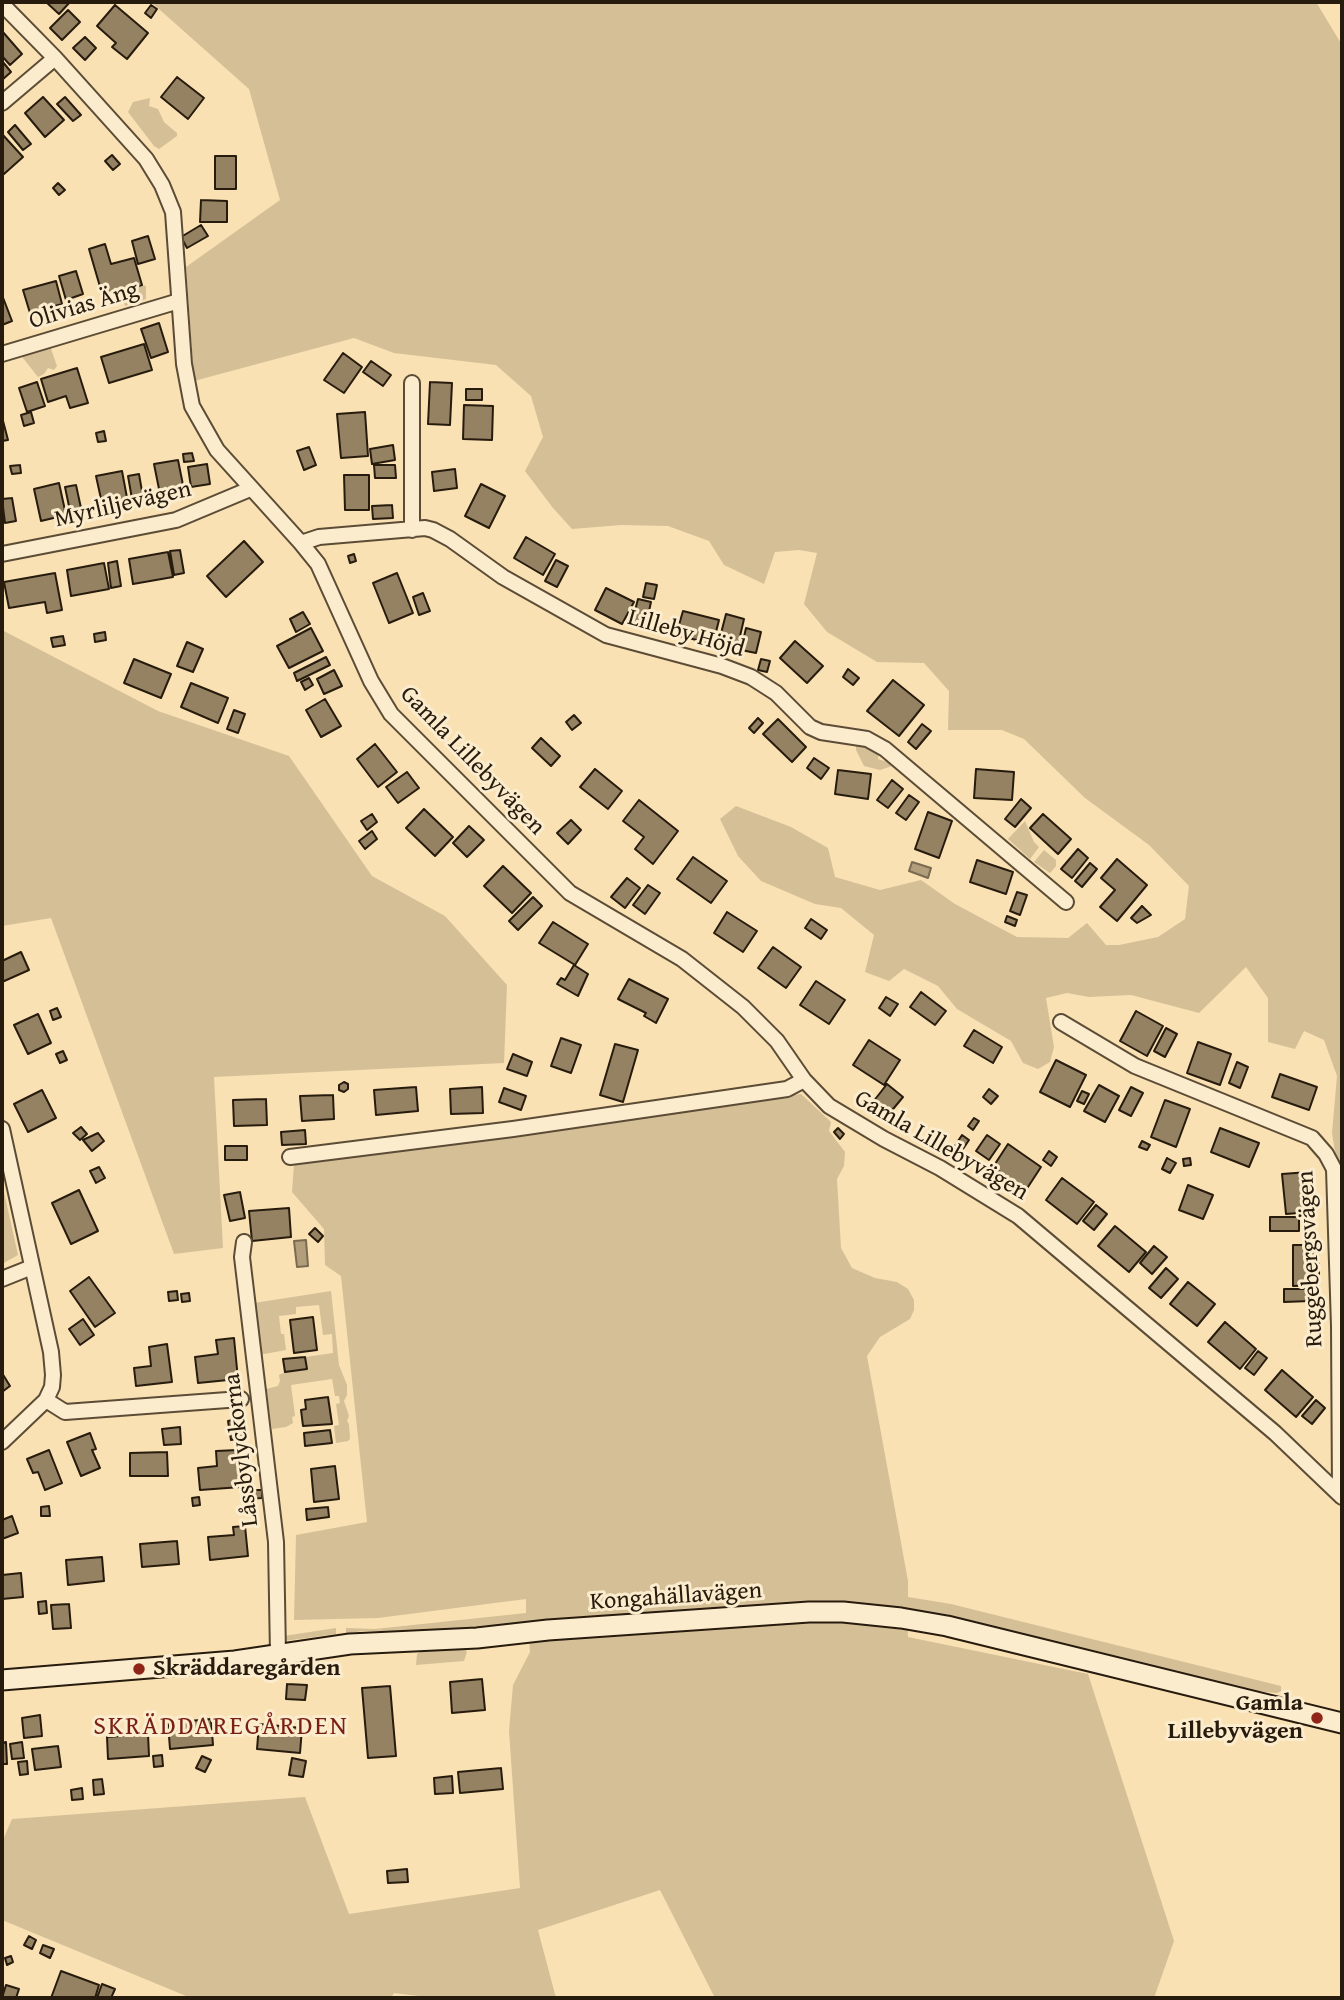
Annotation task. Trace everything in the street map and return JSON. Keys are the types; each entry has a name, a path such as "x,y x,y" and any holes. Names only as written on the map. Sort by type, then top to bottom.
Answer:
{"street":[{"name":"Gamla Lillebyvägen","path":"2,4 146,159 162,185 173,212 184,365 192,406 216,450 318,564 371,681 391,714 570,892 696,969 764,1027 788,1055 804,1080 846,1118 940,1168 1018,1216 1275,1433 1341,1495"},
{"path":"2,103 55,58"},
{"name":"Olivias Äng","path":"2,354 179,301"},
{"path":"412,383 412,530"},
{"name":"Myrliljevägen","path":"2,554 176,520 250,489"},
{"name":"Lilleby Höjd","path":"301,543 319,537 433,530 503,577 607,635 742,673 776,693 810,727 821,732 867,739 885,749 1066,902"},
{"name":"Ruggebergsvägen","path":"1061,1022 1135,1066 1311,1138 1326,1154 1334,1169 1341,1495"},
{"path":"290,1157 513,1129 787,1089 804,1080"},
{"path":"2,1129 51,1352 53,1375 52,1387 46,1401 2,1442"},
{"name":"Låssbylyckorna","path":"244,1241 242,1257 276,1542 278,1654"},
{"path":"2,1279 32,1266"},
{"path":"46,1401 65,1412 241,1399"},
{"name":"Kongahällavägen","path":"2,1679 235,1661 350,1644 477,1638 548,1630 843,1612 947,1626 1342,1723"}],"shaded area":[{"path":"151,2 1316,2 1342,45 1342,1196 1332,1133 1337,1076 1324,1040 1304,1031 1295,1049 1268,1042 1268,998 1246,967 1199,1013 1131,995 1089,997 1067,993 1046,998 1054,1047 1050,1062 1038,1069 1023,1063 1011,1041 957,1009 938,986 904,969 889,981 865,972 874,935 841,908 815,904 761,881 738,856 720,819 736,806 791,827 828,848 835,877 880,890 921,880 955,904 1017,937 1068,938 1087,923 1106,945 1119,945 1158,937 1185,919 1189,886 1149,845 1085,798 1024,739 1002,730 948,730 949,691 924,663 877,662 827,632 804,604 817,553 799,550 775,552 764,584 724,565 709,541 668,526 621,525 572,529 525,471 543,437 531,396 496,365 394,353 354,338 194,381 186,267 280,200 249,89"},
{"path":"150,98 149,106 158,109 164,122 177,133 177,136 159,149 128,112 133,102"},
{"path":"146,286 146,299 125,306 121,292"},
{"path":"49,343 57,366 54,370 48,368 38,377 19,353"},
{"path":"2,630 158,711 289,756 372,876 445,916 507,985 504,1063 214,1077 223,1248 174,1254 51,918 2,926"},
{"path":"856,741 879,752 878,759 887,759 894,765 880,770 864,766 856,750"},
{"path":"1025,821 1039,847 1030,859 1008,839"},
{"path":"1044,850 1056,860 1056,866 1050,873 1034,862"},
{"path":"912,862 931,868 928,878 909,871"},
{"path":"801,1094 831,1122 829,1131 845,1152 844,1166 837,1179 841,1248 852,1268 875,1278 897,1282 908,1289 914,1300 910,1319 880,1337 867,1356 908,1581 908,1597 951,1604 1281,1686 1281,1691 1277,1693 1244,1690 1009,1631 907,1610 908,1637 1088,1674 1174,1941 1154,1998 715,1998 660,1890 538,1930 556,1998 435,1998 394,1993 391,1998 191,1998 2,1920 2,1842 12,1819 305,1797 349,1914 520,1888 509,1731 513,1685 530,1652 528,1625 438,1632 362,1631 346,1634 346,1628 375,1629 526,1613 526,1599 378,1618 294,1620 296,1535 367,1522 341,1276 325,1265 324,1229 292,1192 294,1164"},
{"path":"2,1183 18,1255 2,1264"},
{"path":"306,1240 308,1266 297,1267 294,1241"},
{"path":"331,1291 339,1365 347,1385 344,1401 349,1416 347,1421 350,1439 336,1443 334,1426 339,1425 336,1404 340,1403 339,1396 335,1396 332,1379 291,1385 295,1416 292,1417 293,1423 286,1427 272,1429 266,1389 278,1386 279,1375 285,1372 307,1369 305,1357 333,1353 332,1334 323,1335 319,1305 296,1307 296,1314 279,1316 286,1350 259,1355 254,1303"},
{"path":"336,1628 336,1634 284,1641 284,1636"},
{"path":"464,1648 467,1652 464,1661 416,1665 417,1654 423,1650"}],"building":[{"path":"46,2 70,2 59,14"},
{"path":"115,5 148,33 127,59 112,47 116,43 97,26"},
{"path":"151,5 157,9 151,18 145,13"},
{"path":"68,10 80,22 62,40 50,28"},
{"path":"2,31 22,54 10,65 2,56"},
{"path":"85,37 96,48 85,60 73,48"},
{"path":"2,61 11,72 2,80"},
{"path":"177,77 204,98 188,119 161,97"},
{"path":"43,97 64,120 45,137 25,113"},
{"path":"65,97 81,115 73,121 57,104"},
{"path":"15,125 31,144 23,150 8,132"},
{"path":"2,134 23,157 4,174 2,171"},
{"path":"112,155 120,164 113,170 105,161"},
{"path":"215,156 236,156 236,189 215,189"},
{"path":"58,183 65,190 59,195 53,188"},
{"path":"201,200 227,201 227,222 200,222"},
{"path":"201,225 208,236 187,248 181,237"},
{"path":"148,236 155,259 138,264 132,241"},
{"path":"105,244 111,264 134,258 142,285 103,297 89,249"},
{"path":"76,271 83,294 66,300 59,276"},
{"path":"56,281 62,304 30,313 23,290"},
{"path":"2,295 12,321 2,325"},
{"path":"159,323 168,352 151,358 141,329"},
{"path":"144,344 152,370 109,383 101,357"},
{"path":"343,353 362,367 344,393 324,380"},
{"path":"371,361 391,375 383,386 363,372"},
{"path":"77,368 88,403 70,408 66,396 48,402 41,379"},
{"path":"37,382 45,406 27,412 19,388"},
{"path":"430,382 452,383 450,425 428,424"},
{"path":"466,389 482,389 482,400 466,400"},
{"path":"464,405 493,406 492,440 463,439"},
{"path":"31,412 34,423 24,426 21,415"},
{"path":"365,412 368,456 341,458 337,414"},
{"path":"2,417 8,440 2,441"},
{"path":"104,431 106,441 98,442 96,433"},
{"path":"393,445 395,460 372,464 370,449"},
{"path":"309,447 316,465 304,470 297,451"},
{"path":"192,453 194,461 184,462 183,454"},
{"path":"178,460 184,490 160,494 154,464"},
{"path":"207,464 210,484 191,487 188,467"},
{"path":"20,465 21,473 12,474 10,466"},
{"path":"374,465 395,465 396,478 375,478"},
{"path":"455,469 457,488 434,491 432,472"},
{"path":"122,471 128,503 103,508 96,476"},
{"path":"139,474 143,497 132,499 128,476"},
{"path":"344,475 369,475 369,510 345,510"},
{"path":"59,483 66,515 41,521 34,489"},
{"path":"481,484 505,496 489,528 465,516"},
{"path":"76,485 81,508 70,511 65,487"},
{"path":"12,498 16,521 5,523 2,499"},
{"path":"392,505 393,518 373,519 372,506"},
{"path":"526,537 555,554 543,575 514,558"},
{"path":"244,541 263,562 226,597 207,576"},
{"path":"180,550 184,573 174,575 170,551"},
{"path":"168,552 173,577 133,584 129,559"},
{"path":"354,554 356,561 350,563 348,556"},
{"path":"556,560 568,566 557,587 545,581"},
{"path":"117,561 121,586 111,588 108,563"},
{"path":"104,563 109,589 71,596 67,570"},
{"path":"55,573 62,610 47,613 45,602 9,608 4,582"},
{"path":"397,573 413,613 389,623 373,583"},
{"path":"646,583 657,585 654,599 643,597"},
{"path":"606,588 634,602 622,624 595,610"},
{"path":"423,593 430,611 419,615 413,597"},
{"path":"638,599 651,602 646,625 632,622"},
{"path":"683,611 719,620 713,644 676,635"},
{"path":"303,612 310,624 296,632 290,619"},
{"path":"726,614 744,619 737,649 718,645"},
{"path":"311,628 323,651 289,668 277,646"},
{"path":"746,628 761,632 756,653 741,650"},
{"path":"105,632 106,640 95,642 94,634"},
{"path":"63,636 65,645 53,647 51,638"},
{"path":"795,641 823,666 807,683 780,658"},
{"path":"187,642 203,649 193,672 177,666"},
{"path":"326,657 330,665 297,681 294,673"},
{"path":"134,659 171,674 161,698 124,683"},
{"path":"761,659 770,661 767,672 758,670"},
{"path":"848,669 859,678 853,685 843,677"},
{"path":"334,670 342,686 324,694 317,679"},
{"path":"309,678 313,685 305,690 301,682"},
{"path":"893,680 924,705 899,736 867,711"},
{"path":"191,683 228,698 218,723 181,707"},
{"path":"325,699 341,726 321,737 306,710"},
{"path":"234,710 245,714 238,733 227,729"},
{"path":"574,715 581,723 572,730 566,722"},
{"path":"758,718 763,723 754,733 749,728"},
{"path":"778,719 806,747 792,762 763,734"},
{"path":"922,724 931,731 916,749 908,742"},
{"path":"541,738 560,756 551,766 532,748"},
{"path":"375,744 397,772 378,787 357,759"},
{"path":"814,758 829,768 821,779 807,768"},
{"path":"595,769 622,791 608,809 580,787"},
{"path":"976,769 1014,772 1012,800 974,798"},
{"path":"838,770 871,774 868,799 835,794"},
{"path":"407,772 419,788 398,803 386,787"},
{"path":"892,780 903,789 888,808 877,800"},
{"path":"909,795 919,802 906,820 896,813"},
{"path":"1021,799 1031,808 1015,827 1005,819"},
{"path":"639,800 678,831 653,864 635,849 644,837 623,821"},
{"path":"424,809 453,837 435,856 406,828"},
{"path":"928,812 952,821 939,858 915,849"},
{"path":"372,814 377,822 367,830 361,821"},
{"path":"1043,814 1071,839 1058,854 1030,828"},
{"path":"571,820 581,830 568,844 557,833"},
{"path":"469,826 484,840 467,857 453,843"},
{"path":"372,831 377,839 365,849 359,841"},
{"path":"1078,849 1088,858 1072,878 1061,869"},
{"path":"693,857 727,881 711,903 677,879"},
{"path":"1117,859 1147,885 1117,921 1100,907 1115,890 1101,878"},
{"path":"977,860 1013,872 1006,894 970,882"},
{"path":"1090,863 1097,869 1082,887 1075,881"},
{"path":"503,866 531,893 512,913 484,886"},
{"path":"627,878 640,888 625,908 611,897"},
{"path":"648,885 660,893 645,914 633,905"},
{"path":"1017,892 1027,895 1020,915 1010,911"},
{"path":"533,897 542,906 518,930 509,921"},
{"path":"1142,906 1151,915 1137,923 1131,918"},
{"path":"727,912 757,931 743,952 714,933"},
{"path":"1007,916 1017,920 1015,926 1005,922"},
{"path":"811,919 827,930 821,939 805,928"},
{"path":"553,922 588,944 575,965 539,943"},
{"path":"773,947 801,967 786,988 758,968"},
{"path":"21,952 29,970 2,982 2,961"},
{"path":"574,965 588,974 578,996 557,984 561,978 565,980"},
{"path":"629,979 668,999 656,1023 644,1016 646,1013 618,999"},
{"path":"816,981 845,1000 829,1024 800,1005"},
{"path":"921,992 946,1011 935,1025 910,1007"},
{"path":"886,997 898,1004 890,1016 879,1008"},
{"path":"57,1008 61,1017 53,1020 50,1011"},
{"path":"1136,1011 1163,1026 1147,1056 1120,1041"},
{"path":"38,1014 51,1043 28,1054 14,1025"},
{"path":"1166,1028 1177,1034 1165,1057 1154,1051"},
{"path":"974,1030 1002,1047 993,1063 964,1046"},
{"path":"561,1038 581,1045 571,1073 551,1066"},
{"path":"869,1040 900,1060 884,1085 853,1065"},
{"path":"1198,1042 1231,1054 1220,1085 1187,1073"},
{"path":"615,1044 638,1050 623,1102 600,1095"},
{"path":"63,1051 67,1060 60,1063 56,1054"},
{"path":"513,1054 532,1062 527,1076 507,1069"},
{"path":"1056,1060 1086,1075 1070,1107 1040,1092"},
{"path":"1237,1062 1248,1067 1240,1088 1229,1083"},
{"path":"1280,1074 1317,1087 1309,1110 1272,1097"},
{"path":"344,1082 348,1084 348,1089 344,1092 339,1090 339,1085"},
{"path":"887,1084 903,1097 889,1114 873,1102"},
{"path":"1099,1085 1119,1096 1105,1122 1084,1111"},
{"path":"416,1087 418,1111 376,1115 374,1090"},
{"path":"482,1087 483,1113 451,1114 450,1089"},
{"path":"1131,1087 1143,1093 1131,1116 1119,1110"},
{"path":"504,1088 526,1096 521,1110 499,1102"},
{"path":"989,1089 998,1096 991,1104 983,1097"},
{"path":"42,1090 56,1118 28,1132 14,1104"},
{"path":"1082,1091 1089,1094 1084,1104 1077,1101"},
{"path":"333,1095 334,1119 302,1121 300,1096"},
{"path":"266,1099 267,1125 234,1126 233,1100"},
{"path":"1165,1100 1190,1109 1176,1147 1151,1137"},
{"path":"974,1118 979,1121 973,1130 968,1126"},
{"path":"81,1127 87,1134 80,1140 73,1133"},
{"path":"838,1128 844,1134 840,1139 834,1132"},
{"path":"1220,1128 1259,1143 1249,1167 1211,1152"},
{"path":"305,1130 306,1144 282,1145 281,1132"},
{"path":"98,1133 104,1141 92,1151 83,1140"},
{"path":"962,1135 969,1140 961,1152 954,1147"},
{"path":"987,1135 1000,1144 989,1160 976,1151"},
{"path":"1142,1141 1150,1145 1147,1150 1139,1147"},
{"path":"1008,1144 1041,1167 1026,1190 993,1167"},
{"path":"225,1146 247,1146 247,1160 225,1160"},
{"path":"1049,1151 1057,1157 1051,1166 1043,1160"},
{"path":"1167,1158 1176,1163 1170,1173 1162,1169"},
{"path":"1190,1158 1191,1165 1184,1166 1183,1159"},
{"path":"99,1167 105,1178 96,1183 90,1171"},
{"path":"1309,1172 1312,1212 1286,1214 1282,1174"},
{"path":"1062,1178 1094,1202 1077,1224 1046,1200"},
{"path":"1188,1185 1213,1195 1203,1219 1179,1210"},
{"path":"79,1190 98,1231 71,1244 52,1203"},
{"path":"240,1192 245,1218 230,1221 224,1195"},
{"path":"1096,1205 1107,1214 1094,1230 1083,1221"},
{"path":"289,1208 291,1237 252,1241 249,1211"},
{"path":"1270,1217 1299,1217 1299,1231 1270,1231"},
{"path":"1115,1226 1146,1252 1129,1272 1098,1246"},
{"path":"315,1228 323,1236 318,1242 309,1234"},
{"path":"1293,1245 1319,1245 1319,1285 1293,1286"},
{"path":"1154,1246 1167,1257 1152,1274 1140,1263"},
{"path":"1166,1268 1178,1279 1161,1298 1149,1288"},
{"path":"89,1277 115,1313 95,1327 70,1291"},
{"path":"1188,1282 1215,1304 1197,1326 1170,1304"},
{"path":"1284,1289 1309,1289 1310,1301 1284,1302"},
{"path":"177,1291 178,1300 169,1301 168,1292"},
{"path":"189,1293 190,1301 182,1302 181,1294"},
{"path":"313,1317 317,1350 294,1353 290,1320"},
{"path":"83,1319 94,1335 80,1345 69,1329"},
{"path":"1225,1322 1256,1349 1240,1369 1208,1342"},
{"path":"234,1338 238,1379 198,1383 195,1357 218,1354 216,1340"},
{"path":"167,1344 172,1382 136,1386 134,1368 151,1366 149,1347"},
{"path":"1258,1351 1267,1358 1254,1375 1245,1368"},
{"path":"305,1357 307,1369 285,1372 283,1359"},
{"path":"1282,1370 1313,1397 1296,1417 1265,1390"},
{"path":"2,1373 10,1386 2,1392"},
{"path":"328,1397 332,1424 303,1426 301,1410 306,1409 305,1400"},
{"path":"1316,1400 1325,1408 1312,1424 1302,1416"},
{"path":"243,1418 247,1437 231,1440 228,1421"},
{"path":"180,1427 181,1444 164,1445 162,1429"},
{"path":"330,1430 332,1443 305,1446 304,1433"},
{"path":"90,1433 96,1449 92,1450 100,1468 81,1476 67,1442"},
{"path":"49,1450 62,1483 45,1490 38,1472 33,1473 27,1459"},
{"path":"238,1450 241,1487 200,1490 198,1468 217,1466 216,1451"},
{"path":"167,1452 168,1476 130,1476 130,1453"},
{"path":"335,1466 339,1499 314,1502 311,1469"},
{"path":"247,1490 262,1490 262,1498 248,1499"},
{"path":"199,1497 200,1505 193,1506 192,1498"},
{"path":"49,1506 50,1516 41,1516 41,1507"},
{"path":"328,1507 329,1517 307,1520 306,1509"},
{"path":"12,1516 18,1533 2,1539 2,1520"},
{"path":"245,1526 248,1556 210,1560 208,1537 234,1535 233,1527"},
{"path":"177,1541 179,1564 142,1567 140,1544"},
{"path":"102,1557 104,1581 68,1585 66,1560"},
{"path":"21,1573 23,1597 2,1599 2,1575"},
{"path":"46,1601 47,1613 39,1614 38,1602"},
{"path":"69,1604 71,1628 53,1629 51,1605"},
{"path":"482,1679 485,1710 452,1713 450,1682"},
{"path":"287,1684 307,1685 305,1700 286,1699"},
{"path":"390,1686 396,1756 368,1758 362,1688"},
{"path":"40,1715 42,1736 24,1738 22,1718"},
{"path":"211,1719 213,1745 170,1749 168,1723"},
{"path":"259,1724 302,1728 300,1753 257,1749"},
{"path":"148,1734 149,1756 108,1759 107,1737"},
{"path":"6,1742 7,1764 2,1764 2,1743"},
{"path":"22,1742 24,1758 12,1759 10,1744"},
{"path":"58,1746 61,1767 35,1770 32,1749"},
{"path":"162,1755 163,1766 154,1767 153,1756"},
{"path":"202,1756 211,1760 205,1772 196,1768"},
{"path":"292,1758 306,1761 303,1777 289,1775"},
{"path":"27,1761 28,1774 20,1775 18,1762"},
{"path":"501,1768 503,1789 460,1793 458,1772"},
{"path":"452,1776 453,1793 435,1794 434,1778"},
{"path":"102,1779 104,1794 94,1795 93,1780"},
{"path":"82,1788 83,1799 72,1800 71,1790"},
{"path":"407,1869 408,1882 388,1883 387,1871"},
{"path":"29,1936 36,1940 32,1949 24,1945"},
{"path":"43,1945 54,1949 50,1958 40,1953"},
{"path":"11,1956 13,1962 7,1965 5,1958"},
{"path":"61,1971 99,1985 95,1998 51,1998"},
{"path":"102,1984 115,1989 111,1998 97,1998"},
{"path":"6,1985 19,1989 16,1998 2,1998"}],"place":[{"name":"Skräddaregården","path":"139,1669"},
{"name":"Gamla Lillebyvägen","path":"1317,1718"}],"district":[{"name":"SKRÄDDAREGÅRDEN","path":"221,1727"}]}
